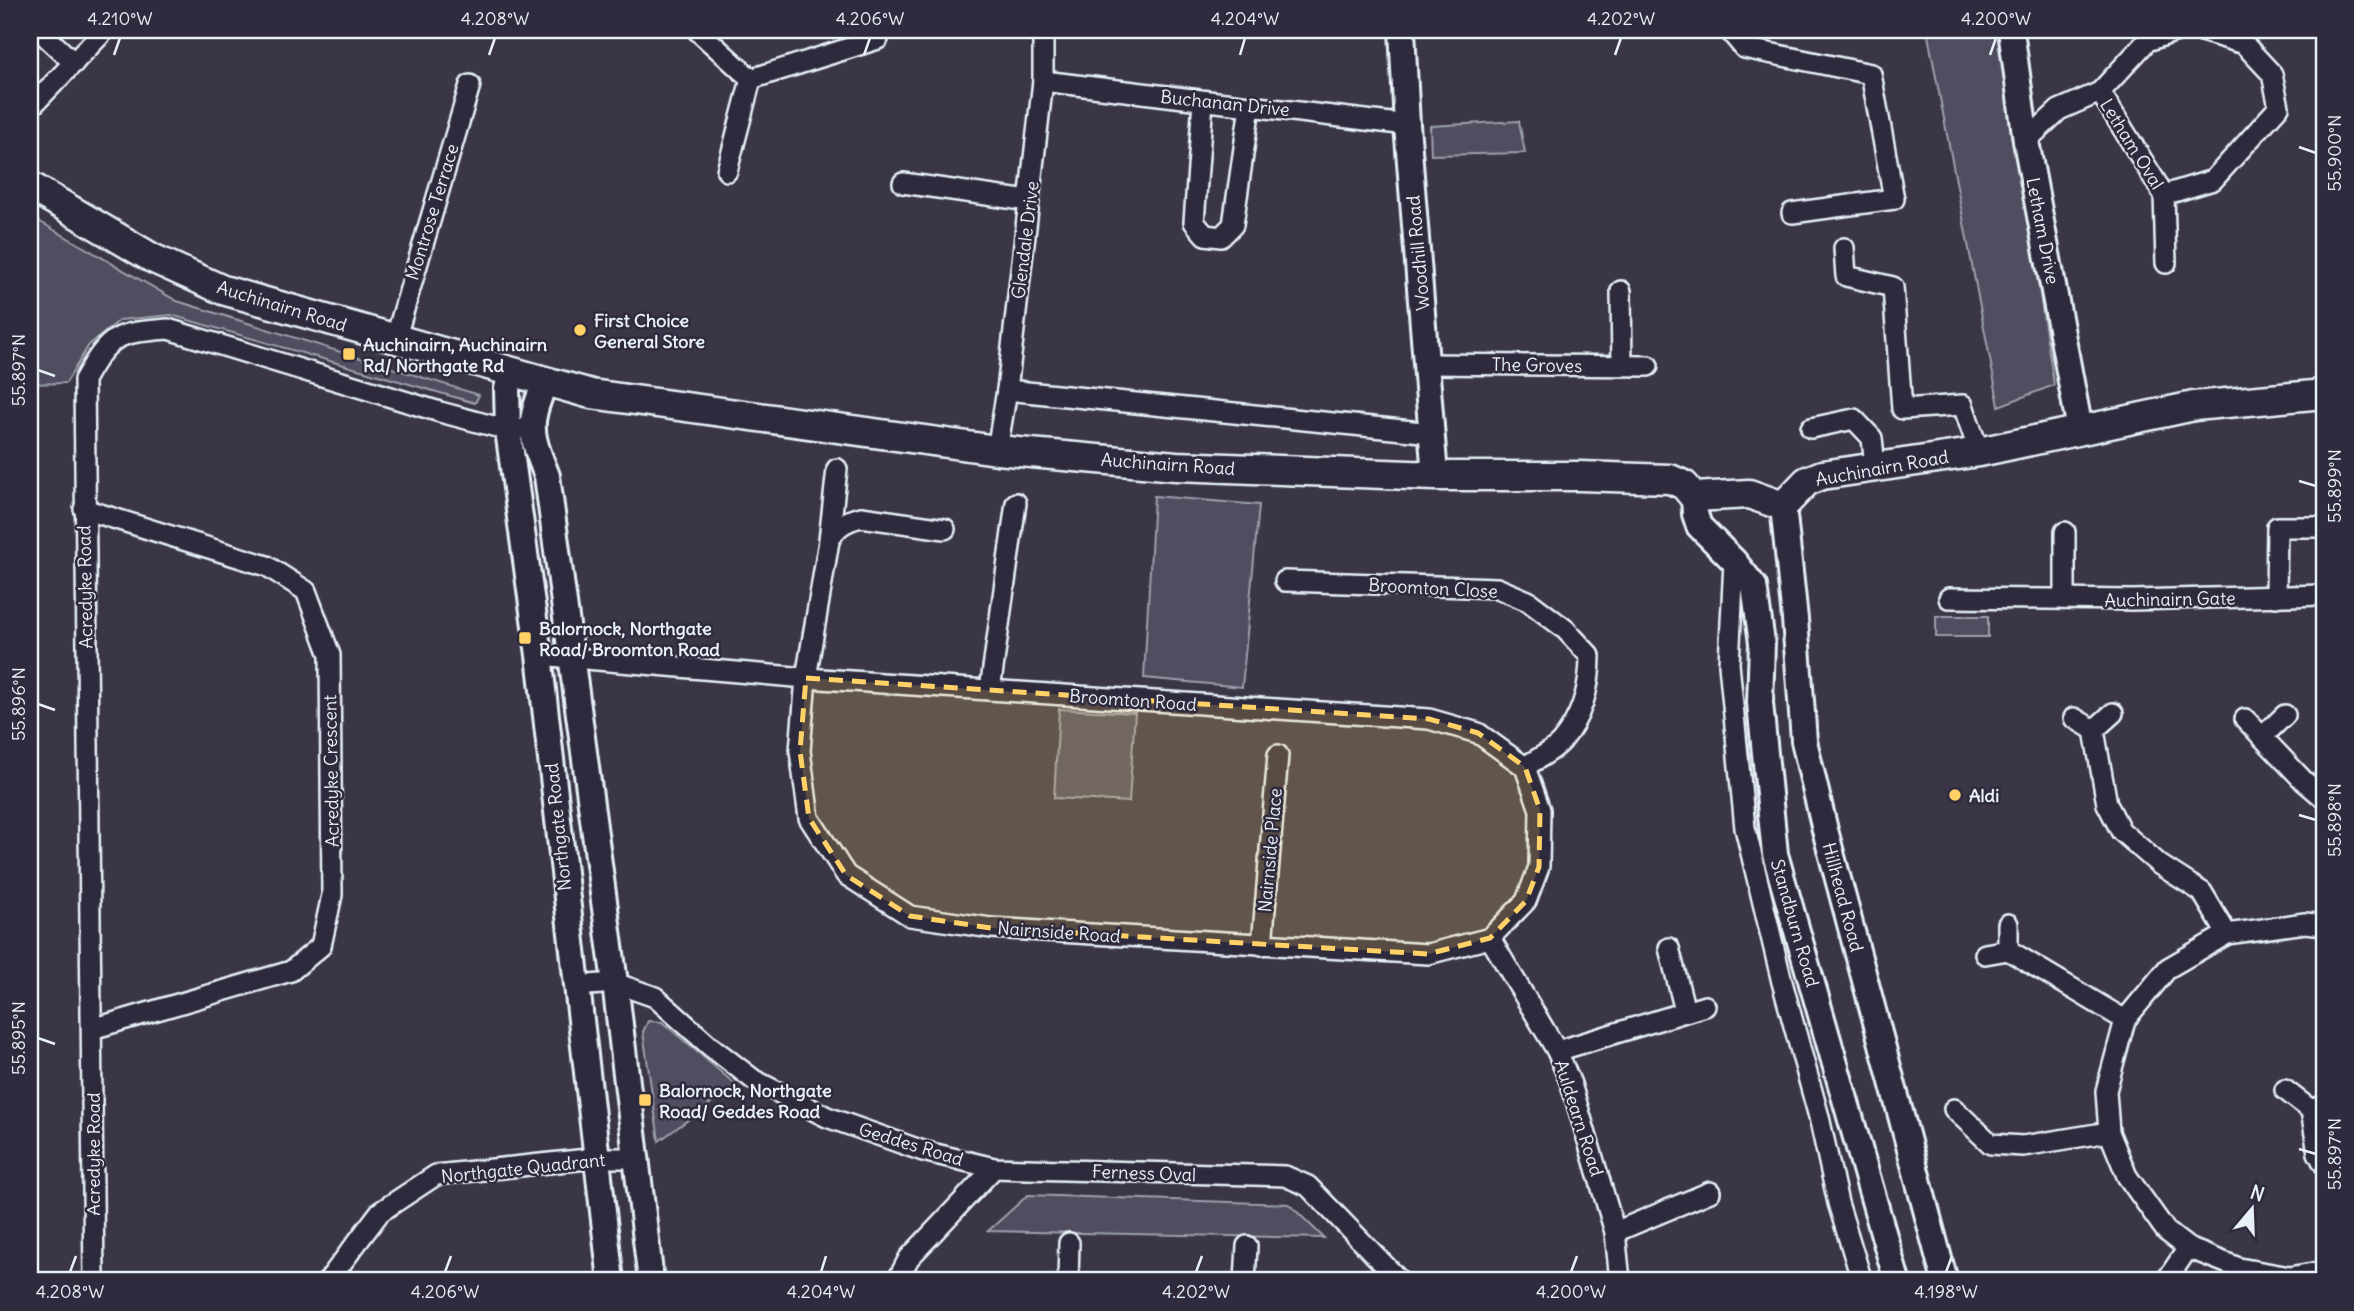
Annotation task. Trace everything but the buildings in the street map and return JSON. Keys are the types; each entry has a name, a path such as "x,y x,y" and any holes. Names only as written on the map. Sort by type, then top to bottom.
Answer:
{"main road":[{"name":"Auchinairn Road","path":"30,186 152,258 223,290 590,394 997,450 1176,467 1435,476 1670,479 1684,485 1694,497"},
{"name":"Auchinairn Road","path":"1783,506 1807,481 1822,475 1979,452 2194,406 2324,394"},
{"path":"1694,497 1749,494 1783,506"}],"street":[{"path":"39,30 74,63"},
{"path":"30,108 105,30"},
{"path":"697,30 751,79"},
{"name":"Glendale Drive","path":"997,450 1007,390 1044,81 1043,30"},
{"name":"Woodhill Road","path":"1402,30 1435,476"},
{"path":"1729,30 1744,48 1871,74 1894,199 1792,213"},
{"name":"Letham Drive","path":"2011,30 2025,141 2080,430"},
{"name":"Letham Oval","path":"2025,141 2059,110 2100,92 2142,35 2180,30"},
{"name":"Letham Oval","path":"2164,195 2213,180 2278,107 2272,75 2244,44 2198,30"},
{"path":"751,79 878,39"},
{"path":"727,171 751,79"},
{"name":"Buchanan Drive","path":"1044,81 1407,125"},
{"name":"Montrose Terrace","path":"394,340 470,85"},
{"name":"Letham Oval","path":"2100,92 2164,195 2165,263"},
{"path":"1203,101 1194,222 1205,235 1221,237 1233,225 1250,106"},
{"path":"903,183 1029,201"},
{"path":"1844,248 1846,276 1893,286 1902,409 1963,405 1979,452"},
{"path":"1621,290 1622,366"},
{"name":"Acredyke Road","path":"94,1281 84,380 100,352 125,333 168,329 440,412 520,429"},
{"name":"The Groves","path":"1427,364 1648,366"},
{"name":"Northgate Road","path":"511,373 507,389 520,429 539,655 611,1281"},
{"name":"Northgate Road","path":"520,429 534,413 545,382"},
{"path":"1007,390 1432,433"},
{"path":"1811,428 1854,419 1872,438 1875,467"},
{"name":"Northgate Road","path":"520,429 536,447 547,476 615,983 650,1281"},
{"name":"Nairnside Road","path":"837,469 829,541 806,678 800,751 809,818 846,875 910,916 991,928 1428,954 1490,938"},
{"name":"Standburn Road","path":"1694,497 1699,526 1734,561 1754,586 1762,643 1760,703 1775,855 1897,1281"},
{"path":"989,690 1016,503"},
{"name":"Hillhead Road","path":"1783,506 1804,741 1825,830 1945,1281"},
{"name":"Acredyke Crescent","path":"84,509 267,566 306,591 330,655 332,895 321,946 292,971 92,1029"},
{"path":"829,541 835,529 847,520 861,517 945,529"},
{"path":"2276,597 2277,527 2324,527"},
{"path":"2065,532 2065,599"},
{"name":"Standburn Road","path":"1734,561 1729,664 1745,828 1782,982 1819,1117 1838,1203 1862,1281"},
{"name":"Broomton Close","path":"1285,581 1497,588 1528,601 1565,629 1590,656 1590,680 1581,710 1560,743 1525,766"},
{"name":"Auchinairn Gate","path":"1949,598 2324,595"},
{"name":"Broomton Road","path":"539,655 806,678 1429,719 1478,733 1525,766"},
{"path":"2094,730 2113,713"},
{"path":"2262,737 2285,715"},
{"path":"2074,718 2094,730 2107,804 2121,831 2160,865 2202,892 2227,934"},
{"path":"2245,719 2304,781 2324,798"},
{"name":"Nairnside Place","path":"1262,945 1278,755"},
{"path":"1490,938 1526,901 1539,867 1540,810 1525,766"},
{"path":"2324,925 2305,923 2227,934 2168,968 2125,1020 2106,1091 2109,1132 2127,1176 2166,1231 2188,1248 2239,1268 2290,1279 2324,1271"},
{"path":"2008,924 2008,950"},
{"name":"Auldearn Road","path":"1490,938 1557,1051 1571,1084 1615,1232 1620,1281"},
{"path":"1669,948 1685,1011"},
{"path":"1985,954 2008,950 2125,1020"},
{"name":"Geddes Road","path":"576,986 615,983 655,997 710,1046 754,1080 827,1117 923,1151 995,1168"},
{"path":"1557,1051 1705,1006"},
{"path":"2285,1090 2318,1108 2318,1153 2324,1164"},
{"path":"1954,1109 1991,1144 2023,1146 2109,1132"},
{"name":"Northgate Quadrant","path":"328,1281 380,1212 436,1175 597,1158 637,1158"},
{"path":"897,1281 909,1258 995,1168"},
{"name":"Ferness Oval","path":"995,1168 1284,1176 1308,1186 1400,1281"},
{"path":"1615,1232 1710,1192"},
{"path":"1068,1281 1069,1243"},
{"path":"1245,1281 1247,1246"},
{"path":"2166,1281 2188,1248"}],"highlighted area":[{"path":"806,678 1429,719 1478,733 1525,767 1540,810 1539,867 1526,901 1490,938 1428,954 991,928 910,916 846,875 809,818 800,751"}],"shaded area":[{"path":"1927,30 1999,30 2054,385 1999,406"},
{"path":"1519,121 1525,153 1431,155 1430,126"},
{"path":"30,216 177,301 479,395 475,403 171,315 120,320 89,345 66,383 30,384"},
{"path":"1154,496 1259,505 1242,687 1144,678"},
{"path":"1936,616 1988,616 1988,637 1936,637"},
{"path":"1059,709 1135,713 1129,802 1054,798"},
{"path":"648,1021 662,1022 736,1085 659,1141 643,1032"},
{"path":"1028,1195 1289,1204 1324,1238 988,1231"}],"place":[{"name":"First Choice General Store","path":"580,330"},
{"name":"Auchinairn, Auchinairn Rd/ Northgate Rd","path":"349,354"},
{"name":"Balornock, Northgate Road/ Broomton Road","path":"525,638"},
{"name":"Aldi","path":"1955,795"},
{"name":"Balornock, Northgate Road/ Geddes Road","path":"645,1100"}]}
